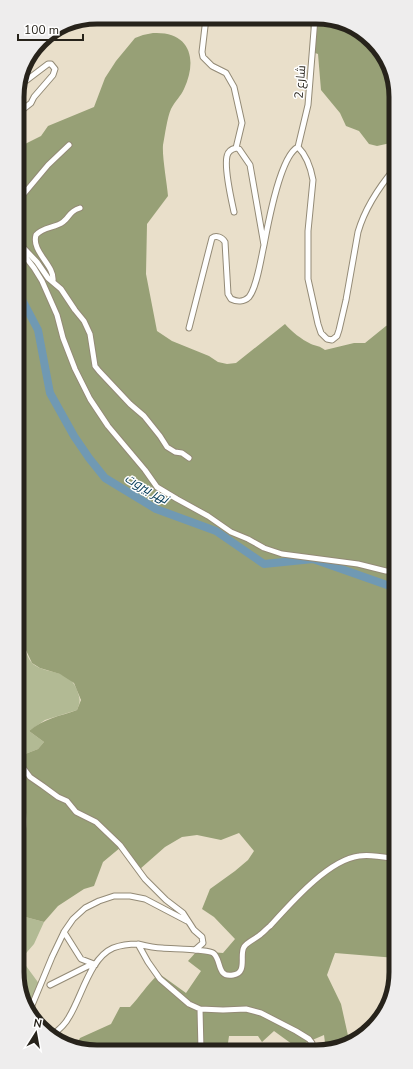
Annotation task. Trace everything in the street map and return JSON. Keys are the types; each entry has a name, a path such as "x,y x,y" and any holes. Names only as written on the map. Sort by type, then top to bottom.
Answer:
{"street":[{"path":"205,24 202,52 203,58 212,66 226,72 234,87 242,123 236,148"},
{"name":"شارع 2","path":"298,147 308,105 315,24"},
{"path":"24,109 55,72 55,69 51,64 48,64 26,81"},
{"path":"24,194 48,165 69,145"},
{"path":"189,328 212,238 216,236 223,239 225,242 228,294 231,300 237,301 246,299 250,293 256,279 280,178 286,160 294,149 298,147 302,151 312,173 313,180 308,231 308,279 320,333 327,339 332,340 339,330 360,223 382,183 389,175"},
{"path":"234,212 227,176 227,155 230,150 236,148"},
{"path":"236,148 239,149 250,165 264,245"},
{"path":"53,281 52,273 35,242 36,235 62,222 73,210 80,208"},
{"path":"24,247 61,289 87,326 90,334 95,366 130,404 144,416 170,450 182,453 189,458"},
{"path":"24,255 42,281 57,315 63,338 75,368 90,400 108,426 158,487 208,516 231,532 264,548 282,554 358,564 389,571"},
{"path":"24,768 30,777 58,797 67,801 76,812 96,822 120,845 144,879 164,899 183,913 203,939 202,944 195,950"},
{"path":"56,1032 69,1018 95,964 103,954 114,948 124,945 138,944 159,948 212,952 215,955 220,970 227,975 236,974 240,970 243,962 243,951 245,946 261,935 302,892 340,862 359,856 389,858"},
{"path":"32,1005 64,932 73,919 85,908 114,896 130,896 146,899 188,921"},
{"path":"64,932 81,959 95,964"},
{"path":"138,944 160,979 189,1004 200,1009 223,1010 246,1008 261,1013 296,1031 309,1039 312,1045"},
{"path":"50,985 95,964"},
{"path":"200,1009 201,1045"}],"green space":[{"path":"310,24 330,25 339,28 357,36 368,45 377,56 388,83 389,143 377,146 369,144 359,131 346,126 340,113 321,90 318,54 315,53"},
{"path":"153,33 166,34 175,37 183,42 188,49 190,58 188,78 184,89 170,113 163,145 168,196 147,224 146,274 157,331 172,341 209,356 218,362 227,364 236,363 285,324 304,340 325,350 354,343 365,343 389,325 389,957 335,953 327,975 341,1004 348,1037 330,1044 325,1045 324,1035 301,1045 293,1045 274,1031 262,1042 258,1036 229,1036 228,1045 92,1045 77,1043 80,1038 111,1024 120,1007 130,1007 150,982 158,975 161,975 186,993 201,971 188,961 197,951 223,953 235,939 214,917 202,909 210,889 248,860 254,851 239,833 221,840 197,835 182,837 165,847 140,869 121,847 103,862 94,886 84,889 58,906 44,922 24,917 24,834 27,819 24,800 24,754 38,749 44,742 29,731 46,721 77,710 81,700 74,683 60,674 40,668 32,663 24,646 24,145 41,136 48,126 94,107 105,78 116,61 135,38"},
{"path":"24,644 27,655 33,664 44,670 69,678 77,690 80,700 77,710 45,720 29,731 44,742 38,749 24,754"},
{"path":"24,803 27,812 24,834"},
{"path":"24,917 44,922 34,944 24,956"},
{"path":"24,963 40,985 32,1004 25,986"}],"waterway":[{"name":"نهر بيروت","path":"24,303 38,330 50,393 74,436 105,478 156,509 216,531 264,564 313,559 389,585"}]}
